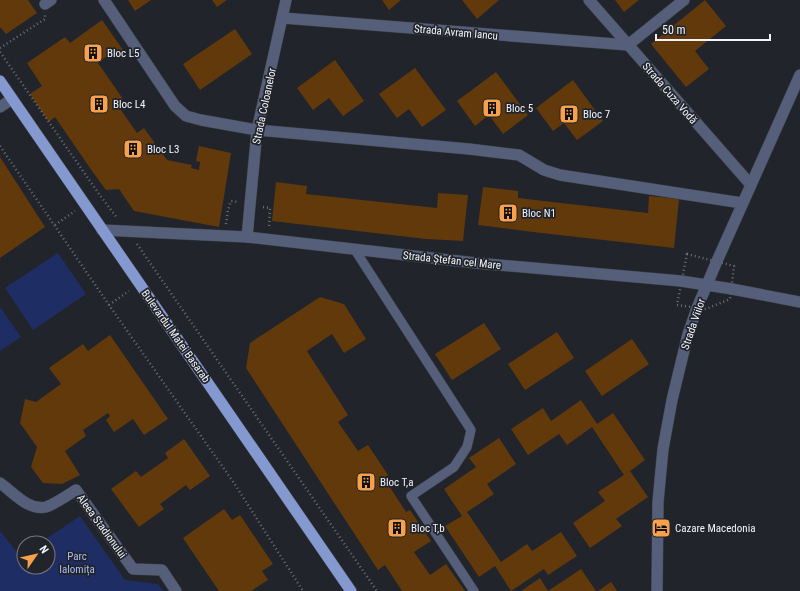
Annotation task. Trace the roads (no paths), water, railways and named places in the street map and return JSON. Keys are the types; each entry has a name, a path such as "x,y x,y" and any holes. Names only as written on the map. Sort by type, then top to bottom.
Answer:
{"main road":[{"name":"Bulevardul Matei Basarab","path":"0,81 351,591"}],"street":[{"path":"104,0 175,106 186,116 200,120 257,130 470,149 519,155 544,170 560,176 742,203"},
{"name":"Strada Coloanelor","path":"247,237 257,130 286,0"},
{"name":"Strada Cuza Vodă","path":"589,0 750,185"},
{"path":"628,45 684,0"},
{"name":"Strada Avram Iancu","path":"283,18 628,45"},
{"name":"Strada Viilor","path":"656,591 658,502 663,449 672,400 688,334 697,308 742,203 800,75"},
{"path":"0,107 12,99"},
{"name":"Strada Ștefan cel Mare","path":"102,230 247,237 476,264 681,281 800,302"},
{"name":"Aleea Stadionului","path":"0,483 18,498 34,506 46,507 76,490 134,569 162,570 176,591"}],"lane":[{"path":"355,250 471,430 468,447 454,467 410,496 474,591"}],"place":[{"name":"Bloc L5","path":"93,53"},
{"name":"Bloc L4","path":"99,104"},
{"name":"Bloc 5","path":"492,108"},
{"name":"Bloc 7","path":"569,114"},
{"name":"Bloc L3","path":"133,149"},
{"name":"Bloc N1","path":"508,213"},
{"name":"Bloc T,a","path":"366,482"},
{"name":"Bloc T,b","path":"397,528"},
{"name":"Cazare Macedonia","path":"661,528"}],"park label":[{"name":"Parc Ialomița","path":"77,562"}]}
